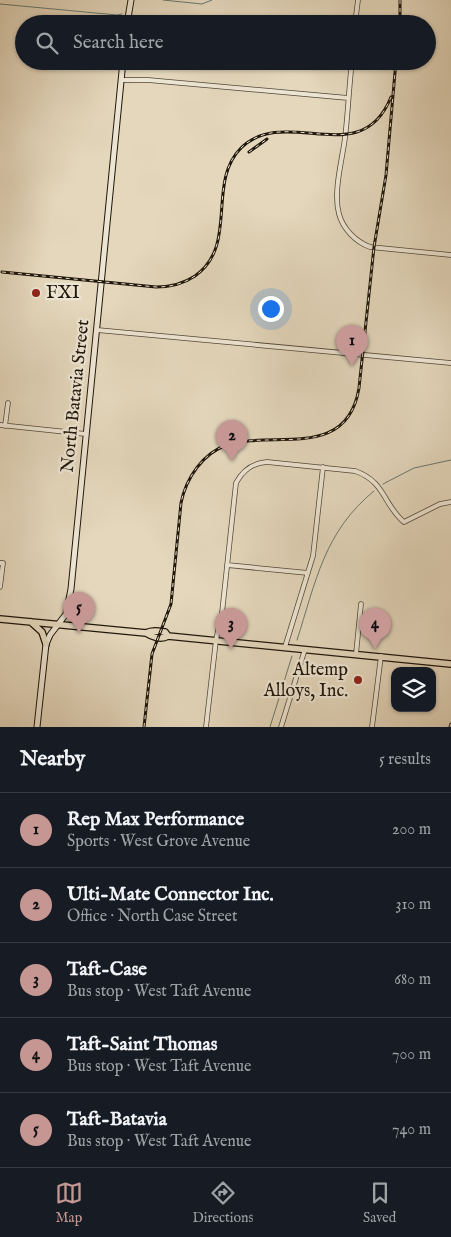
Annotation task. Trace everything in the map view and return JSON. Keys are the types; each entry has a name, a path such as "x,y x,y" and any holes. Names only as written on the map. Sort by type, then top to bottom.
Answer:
{"main road":[{"path":"128,15 131,0"},
{"name":"North Batavia Street","path":"37,727 46,644 67,610 71,589 122,70"},
{"path":"67,610 79,626"},
{"path":"0,619 146,633 160,631 165,632 168,636 450,663"},
{"path":"31,622 42,632 46,644"}],"street":[{"path":"356,15 358,0"},
{"path":"351,70 338,190 339,215 349,233 362,244 451,255"},
{"path":"121,80 148,80 348,98"},
{"path":"97,330 451,363"},
{"path":"5,426 8,404"},
{"path":"0,426 86,434"},
{"path":"206,727 216,640 222,613 236,482 245,470 259,462 355,471 374,481 404,522 440,504 451,502"},
{"path":"285,647 313,556 323,467"},
{"path":"0,587 1,563"},
{"path":"227,565 308,573"},
{"path":"356,654 361,604"},
{"path":"281,727 305,649"},
{"path":"372,727 381,656"}],"waterway":[{"path":"163,0 202,4 212,0"},
{"path":"0,4 122,14"},
{"path":"383,484 414,468 451,460"},
{"path":"297,640 317,578 333,541 357,507 374,491"},
{"path":"270,727 292,656"}],"railway":[{"path":"400,0 400,15"},
{"path":"144,727 152,654 171,604 181,503 191,476 203,460 227,445 246,441 306,438 324,434 340,426 352,411 359,388 374,247 386,175 395,70"},
{"path":"2,272 156,287 171,286 186,281 195,276 208,263 216,248 220,231 225,178 231,162 241,148 259,136 279,132 342,134 361,130 378,119 391,97"},
{"path":"249,152 267,139"}],"place":[{"name":"FXI","path":"36,293"},
{"name":"Rep Max Performance","path":"352,366"},
{"name":"Ulti-Mate Connector Inc.","path":"232,461"},
{"name":"Taft-Batavia","path":"79,633"},
{"name":"Taft-Case","path":"231,649"},
{"name":"Taft-Saint Thomas","path":"375,649"},
{"name":"Altemp Alloys, Inc.","path":"358,680"}]}
